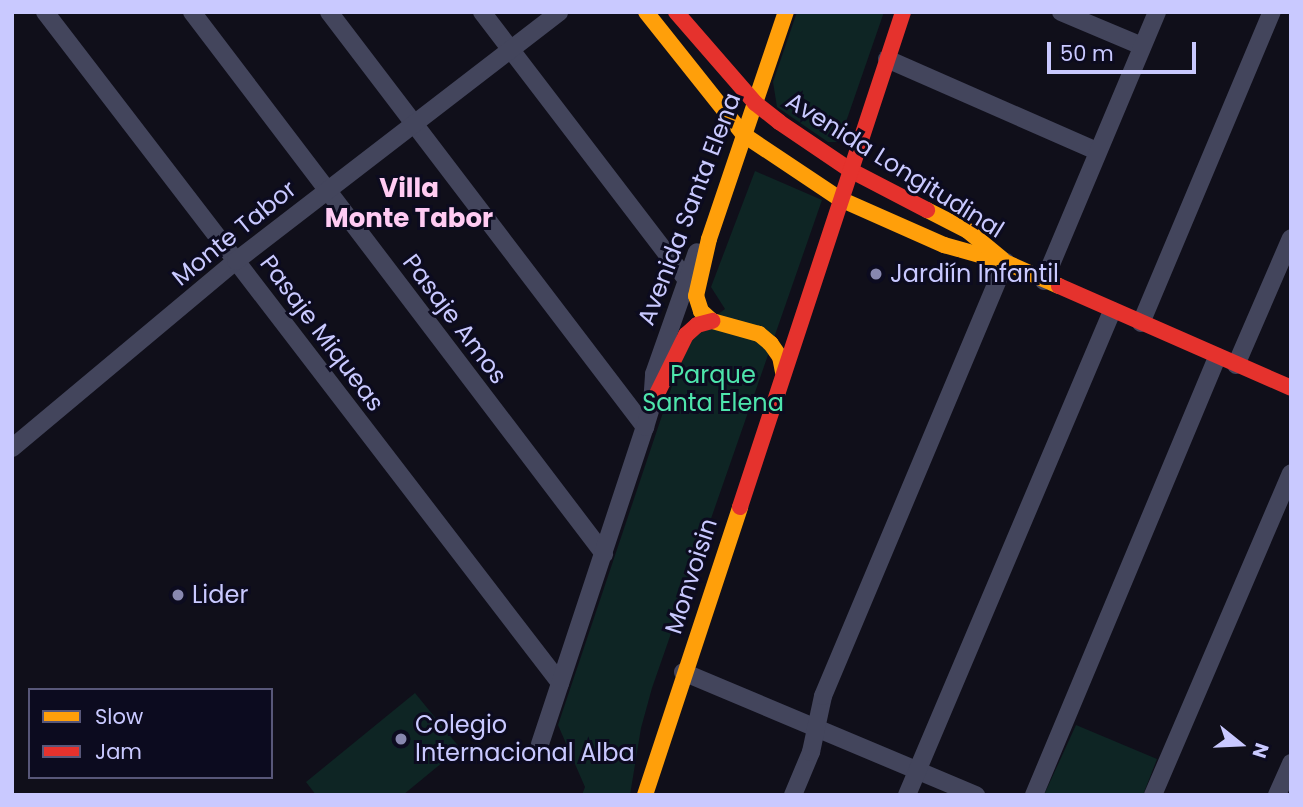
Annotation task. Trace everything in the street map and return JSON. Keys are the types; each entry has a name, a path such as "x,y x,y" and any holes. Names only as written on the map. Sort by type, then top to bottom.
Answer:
{"street":[{"name":"Pasaje Miqueas","path":"44,12 560,684"},
{"name":"Pasaje Amos","path":"192,12 604,554"},
{"path":"329,12 645,427"},
{"path":"482,12 686,279"},
{"name":"Monte Tabor","path":"12,448 236,261 559,12"},
{"name":"Avenida Longitudinal","path":"646,12 744,135 840,199 944,245 1005,262 1291,388"},
{"name":"Avenida Longitudinal","path":"676,12 755,103 850,170 958,225 1005,262"},
{"name":"Avenida Santa Elena","path":"540,744 645,427 652,404 654,374 686,279 699,249 709,239 786,12"},
{"path":"783,372 903,12"},
{"path":"1061,12 1142,46"},
{"path":"1044,281 1157,12"},
{"path":"1141,323 1272,12"},
{"path":"887,59 1097,151"},
{"path":"1236,365 1291,238"},
{"path":"709,239 695,296 701,311 712,321 759,334 776,350 783,372"},
{"path":"793,795 811,752 823,696 1005,262"},
{"path":"906,795 1112,311"},
{"path":"759,334 782,328 803,312"},
{"path":"652,404 686,335 697,325 712,321"},
{"path":"1034,795 1217,357"},
{"name":"Monvoisin","path":"645,795 783,372"},
{"path":"1153,795 1291,473"},
{"path":"683,672 976,795"},
{"path":"1278,795 1291,763"}],"green space":[{"path":"797,12 884,12 839,142 828,142 777,107 773,82"},
{"name":"Parque Santa Elena","path":"755,171 822,200 652,688 641,728 630,795 582,795 585,787 558,725 685,347 694,332 725,309 711,287"},
{"path":"415,693 460,748 403,795 316,795 306,782"},
{"path":"1076,725 1157,759 1143,795 1044,795"}],"traffic: slow":[{"path":"646,12 744,135 840,199 944,245 1005,262 1059,286"},
{"path":"783,372 780,357 771,344 759,334 712,321 701,311 696,296 709,239 786,12"},
{"path":"927,210 968,231 1002,259"},
{"path":"645,795 740,507"}],"traffic: jam":[{"path":"676,12 755,103 779,122 850,170 927,210"},
{"path":"740,507 903,12"},
{"path":"1059,286 1291,388"},
{"path":"652,404 686,335 697,325 712,321"}],"place":[{"name":"Jardiín Infantil","path":"876,274"},
{"name":"Lider","path":"178,595"},
{"name":"Colegio Internacional Alba","path":"401,739"}],"district":[{"name":"Villa Monte Tabor","path":"409,204"}]}
